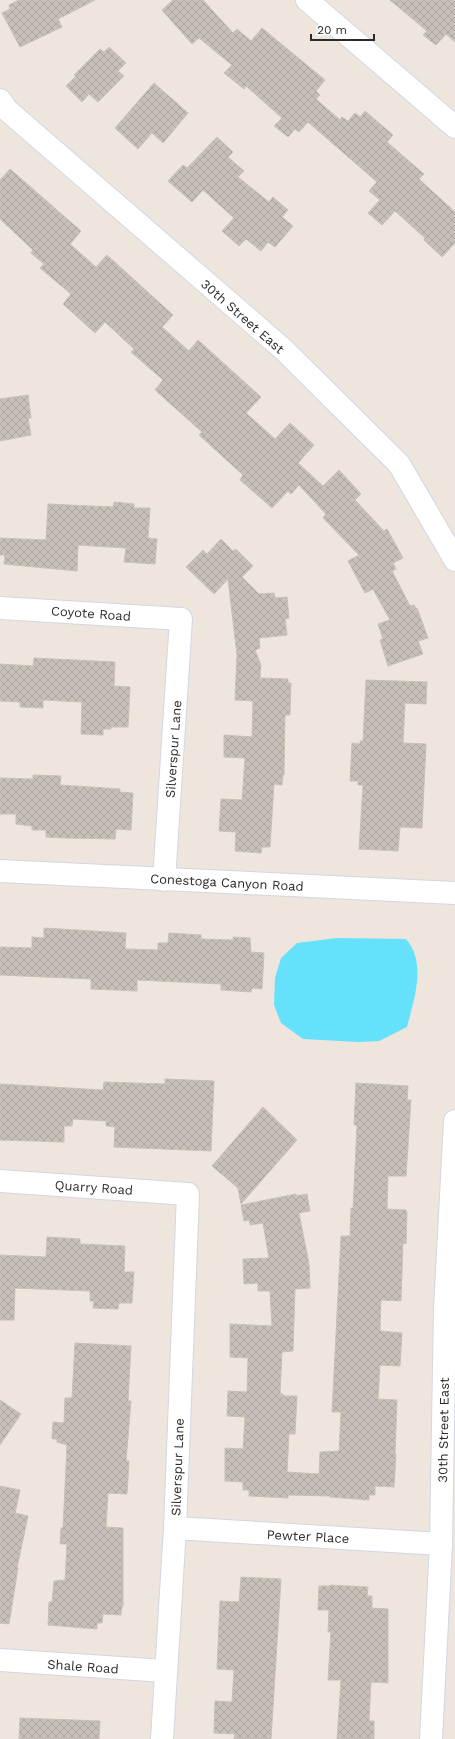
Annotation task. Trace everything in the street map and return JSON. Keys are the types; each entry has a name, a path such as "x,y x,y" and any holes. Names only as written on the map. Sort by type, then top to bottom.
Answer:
{"street":[{"path":"307,0 455,127"},
{"name":"30th Street East","path":"0,100 7,110 283,349 399,464 455,560"},
{"name":"Coyote Road","path":"0,608 181,619"},
{"name":"Silverspur Lane","path":"164,880 181,619"},
{"name":"Conestoga Canyon Road","path":"0,871 455,893"},
{"name":"30th Street East","path":"432,1739 450,1309 455,1121"},
{"name":"Quarry Road","path":"0,1181 188,1194"},
{"name":"Silverspur Lane","path":"162,1739 175,1528 188,1194"},
{"name":"Pewter Place","path":"175,1528 441,1544"},
{"name":"Shale Road","path":"0,1660 165,1671"}],"water":[{"path":"337,938 406,939 416,959 417,970 415,994 407,1027 379,1041 358,1042 303,1039 281,1023 274,1005 275,978 281,958 297,943"}],"building":[{"path":"19,0 95,0 58,19 62,27 20,47 2,13 10,9 9,5"},
{"path":"173,0 203,0 233,33 237,29 251,41 262,28 325,80 316,91 320,95 316,99 340,120 342,117 348,121 355,113 360,117 365,111 393,135 387,142 424,174 419,179 455,212 455,243 442,257 424,240 425,238 395,211 382,225 368,213 380,200 369,191 377,182 308,122 299,132 295,129 288,137 274,126 282,118 246,86 244,89 224,73 232,65 199,38 192,44 162,10"},
{"path":"390,0 455,0 455,42 446,34 436,45 423,35 427,31"},
{"path":"109,47 126,63 118,71 124,76 98,102 89,94 82,102 66,86 76,76 74,75 100,49 104,52"},
{"path":"154,83 188,113 163,143 152,133 138,149 115,128"},
{"path":"217,137 233,152 228,157 244,171 238,177 269,202 273,197 288,210 282,217 293,226 275,247 268,242 261,251 246,239 239,246 222,231 234,218 203,190 192,202 168,181 183,165 187,168"},
{"path":"10,169 81,231 70,244 96,267 107,255 173,315 162,327 189,351 198,340 261,397 246,413 275,439 290,423 314,445 298,463 323,486 339,470 361,494 355,500 384,531 387,529 403,558 393,563 396,569 392,571 410,606 414,605 416,609 417,608 428,638 418,641 423,654 388,666 380,640 383,639 378,624 390,620 373,589 365,593 348,561 359,555 323,518 326,514 299,485 291,494 288,491 272,508 240,480 243,475 199,435 202,432 155,390 163,380 131,352 134,349 105,322 95,333 63,304 71,294 40,268 44,264 31,253 33,250 0,219 0,180"},
{"path":"28,395 31,418 28,418 31,435 0,441 0,399"},
{"path":"114,502 134,504 134,508 150,508 148,538 157,539 155,564 124,562 126,548 78,545 77,571 4,564 5,555 0,555 0,538 46,540 48,504 113,507"},
{"path":"221,539 233,551 236,549 253,566 242,577 259,594 274,593 275,598 287,597 289,618 285,619 287,635 259,638 260,648 255,650 261,665 260,678 288,679 288,683 291,683 290,715 285,715 284,775 282,785 274,784 270,847 262,847 261,853 235,851 236,832 219,831 221,799 242,800 245,758 224,757 224,735 252,737 253,701 235,700 237,655 228,579 214,594 186,567 203,550 207,554"},
{"path":"34,658 115,662 114,686 130,687 128,727 111,727 111,729 103,729 103,735 81,734 82,702 43,700 43,708 20,707 20,702 0,701 0,664 33,666"},
{"path":"366,680 427,682 426,704 405,703 403,743 426,744 422,828 400,827 398,851 359,849 363,785 358,785 358,781 350,781 352,743 360,744 360,741 363,741"},
{"path":"33,775 61,776 60,785 120,789 120,792 133,793 131,830 116,829 115,839 46,837 46,830 32,830 32,826 16,824 16,814 0,814 0,778 33,779"},
{"path":"44,928 126,933 125,949 158,950 158,943 168,943 169,933 201,935 201,939 233,940 233,937 250,938 251,952 264,953 262,989 252,988 251,992 221,990 221,984 137,980 137,991 91,989 91,979 0,975 0,947 32,948 32,937 44,938"},
{"path":"165,1079 214,1081 211,1151 114,1147 115,1127 106,1126 106,1121 73,1119 72,1126 64,1126 64,1142 0,1140 0,1084 103,1090 104,1082 165,1084"},
{"path":"356,1083 408,1086 407,1100 411,1100 406,1176 388,1176 387,1209 406,1210 407,1213 406,1244 403,1243 401,1301 381,1300 380,1331 402,1333 400,1366 380,1365 378,1399 397,1400 394,1487 375,1486 375,1495 369,1495 369,1500 330,1496 288,1495 288,1498 249,1496 249,1490 243,1490 243,1482 225,1481 225,1448 243,1449 245,1417 227,1416 228,1391 247,1392 248,1358 230,1357 230,1324 272,1326 270,1291 258,1291 258,1283 244,1284 243,1259 269,1258 263,1223 250,1225 249,1220 244,1221 241,1205 296,1194 296,1196 307,1194 310,1211 299,1213 309,1264 310,1288 295,1289 293,1351 282,1352 280,1394 283,1394 283,1396 297,1396 295,1434 289,1434 287,1472 319,1474 320,1452 339,1451 341,1412 332,1412 341,1236 350,1236 351,1208 353,1208 357,1125 354,1125"},
{"path":"263,1107 297,1140 241,1204 238,1188 212,1166"},
{"path":"47,1237 80,1239 80,1244 125,1246 124,1272 134,1272 132,1303 119,1303 118,1309 93,1308 94,1301 90,1301 90,1291 15,1288 14,1320 0,1320 0,1255 46,1257"},
{"path":"75,1343 131,1346 128,1401 131,1401 126,1461 129,1461 127,1494 108,1493 106,1527 123,1528 123,1606 121,1615 103,1614 102,1623 97,1623 97,1629 48,1625 49,1602 52,1602 54,1581 65,1580 67,1544 60,1544 61,1528 63,1528 67,1445 57,1442 57,1439 52,1439 53,1422 64,1423 65,1398 72,1398"},
{"path":"0,1400 21,1414 0,1445"},
{"path":"0,1486 20,1490 15,1513 28,1516 17,1568 9,1624 0,1623"},
{"path":"241,1577 281,1579 271,1739 234,1739 235,1734 214,1733 215,1701 232,1702 234,1670 217,1669 220,1601 239,1602"},
{"path":"330,1585 368,1587 367,1596 372,1596 372,1608 388,1609 388,1683 371,1682 369,1721 374,1721 374,1739 337,1739 341,1680 328,1680 331,1632 328,1632 329,1610 318,1610 319,1586"},
{"path":"20,1718 100,1721 99,1739 19,1739"}]}
